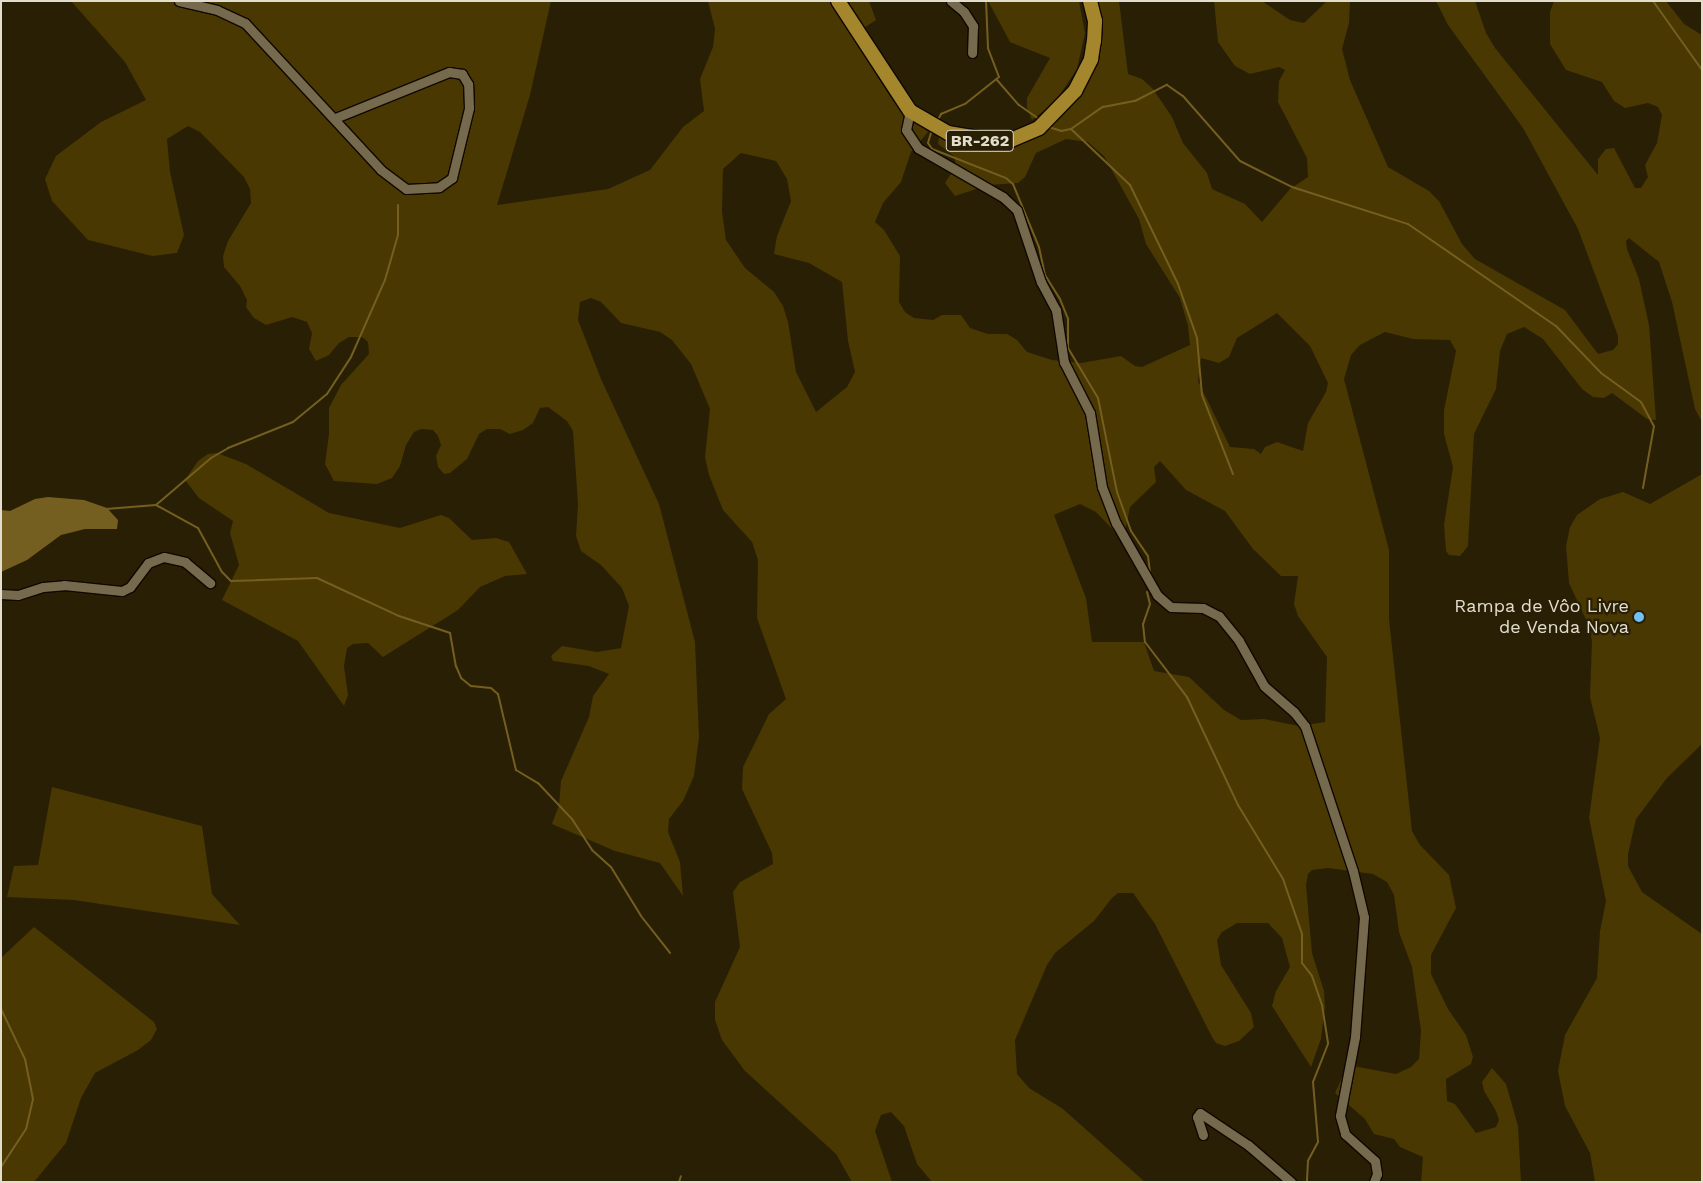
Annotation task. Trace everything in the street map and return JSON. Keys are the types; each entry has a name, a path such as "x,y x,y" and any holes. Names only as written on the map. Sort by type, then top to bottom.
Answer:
{"highway":[{"name":"BR-262","path":"838,1 910,111 948,133 981,141 1011,140 1039,128 1061,108 1085,74 1094,41 1095,21 1090,1"}],"street":[{"path":"179,1 217,10 245,23 392,180 415,191 439,187 448,183 455,172 469,108 468,84 462,74 449,72 335,118"},
{"path":"951,1 971,20 975,33 972,54"},
{"path":"910,111 906,130 918,148 1004,197 1017,210 1041,282 1056,310 1064,362 1090,413 1102,487 1116,523 1157,595 1171,607 1203,608 1219,616 1238,641 1264,686 1294,712 1304,726 1353,871 1364,917 1356,1023 1340,1116 1345,1134 1375,1161 1377,1174 1374,1182"},
{"path":"1,594 18,595 43,587 64,585 122,591 132,584 148,563 164,557 184,562 210,584"},
{"path":"1203,1135 1197,1117 1200,1113 1248,1144 1291,1182"}],"shaded area":[{"path":"71,1 551,1 530,95 497,205 608,189 650,170 683,127 704,111 700,79 713,47 715,29 708,1 829,1 893,101 928,132 911,152 901,182 883,203 875,222 884,230 900,256 899,302 905,312 914,318 933,320 942,315 961,315 970,328 988,334 1007,334 1017,340 1027,352 1052,360 1081,363 1121,356 1135,366 1142,367 1190,345 1188,326 1180,298 1146,244 1139,219 1104,156 1088,142 1066,139 1036,153 1025,177 1018,183 988,185 955,196 945,183 956,166 954,156 938,144 939,137 987,146 1058,118 1082,88 1091,1 1119,1 1128,74 1142,79 1153,89 1172,117 1183,143 1207,173 1212,189 1245,204 1262,222 1290,189 1308,177 1307,158 1278,102 1279,81 1285,70 1279,67 1250,74 1235,66 1218,42 1214,1 1262,1 1290,20 1304,23 1327,1 1350,1 1349,23 1342,49 1350,80 1388,167 1429,191 1439,201 1462,244 1475,259 1565,310 1598,354 1613,350 1618,344 1618,336 1578,229 1523,128 1448,25 1436,1 1475,1 1486,33 1495,48 1598,175 1598,159 1606,149 1614,148 1635,188 1641,188 1648,177 1645,165 1657,143 1662,115 1658,107 1648,103 1625,108 1614,101 1602,82 1566,70 1550,44 1550,12 1554,1 1666,1 1684,24 1702,35 1702,422 1695,409 1672,302 1659,262 1629,238 1626,241 1627,249 1639,279 1649,325 1656,420 1647,419 1612,393 1604,398 1593,397 1582,389 1543,339 1524,327 1507,334 1500,351 1496,389 1474,434 1468,546 1460,556 1449,555 1446,551 1444,525 1453,467 1444,434 1444,410 1456,351 1450,340 1413,339 1385,332 1360,345 1351,355 1344,379 1389,550 1389,619 1412,831 1420,845 1449,875 1456,908 1431,955 1431,974 1448,1009 1466,1035 1473,1057 1471,1064 1446,1079 1447,1101 1455,1104 1476,1133 1496,1127 1499,1120 1484,1091 1482,1082 1492,1068 1506,1084 1518,1126 1521,1182 1421,1182 1423,1157 1400,1147 1394,1139 1374,1134 1365,1119 1335,1093 1346,1069 1353,1066 1396,1074 1411,1067 1419,1059 1421,1031 1412,967 1399,932 1394,895 1387,882 1373,874 1328,868 1312,870 1308,874 1306,885 1312,953 1324,991 1325,1007 1321,1039 1311,1067 1272,1006 1276,991 1290,967 1282,938 1268,923 1237,923 1222,932 1217,940 1221,965 1251,1013 1254,1027 1239,1041 1225,1046 1216,1043 1212,1037 1155,924 1133,893 1118,893 1112,898 1094,921 1055,953 1047,965 1015,1040 1017,1074 1029,1088 1063,1109 1145,1182 932,1182 917,1164 904,1126 891,1112 881,1115 875,1131 892,1182 852,1182 836,1154 745,1071 722,1040 715,1020 715,1002 740,947 733,892 740,882 773,864 772,853 742,789 743,767 769,714 786,699 757,618 758,560 752,542 723,510 709,475 705,457 710,409 691,364 672,340 660,332 621,323 601,302 591,298 580,302 578,320 601,379 659,504 695,642 699,737 694,776 683,801 669,819 668,832 680,862 683,896 660,863 615,851 552,824 559,805 561,781 589,717 593,696 609,674 589,666 553,661 551,656 562,646 597,652 621,648 629,606 622,588 601,565 581,551 576,536 578,504 573,431 567,421 548,407 540,408 533,423 523,430 510,434 500,429 487,429 479,434 467,459 450,473 444,474 438,467 436,456 441,445 438,436 433,430 421,429 414,432 406,445 400,466 392,478 377,484 334,481 325,464 329,434 329,408 341,385 369,354 368,342 362,337 349,337 339,343 329,355 316,361 309,349 312,333 307,322 292,317 266,325 254,318 246,307 247,300 240,286 224,267 223,256 228,241 251,203 250,189 244,177 200,132 188,126 167,139 170,172 184,235 177,253 152,256 88,240 52,201 45,179 56,156 101,122 146,100 125,62","holes":["741,153 776,161 787,179 791,201 777,236 774,254 809,263 842,282 848,341 855,372 847,387 816,412 796,372 788,322 783,306 774,292 745,268 726,240 722,211 723,169","1277,313 1310,346 1328,383 1326,392 1308,423 1303,451 1277,442 1265,447 1261,454 1254,449 1230,447 1198,381 1201,358 1219,363 1229,357 1237,338","1160,461 1186,490 1225,511 1253,549 1281,576 1298,576 1294,604 1298,616 1327,657 1325,722 1299,726 1264,719 1241,720 1224,710 1189,677 1154,671 1144,642 1092,642 1086,598 1054,515 1080,504 1096,512 1117,534 1125,532 1130,507 1156,482 1154,467"]},
{"path":"848,1 869,1 876,20 864,28"},
{"path":"988,1 1079,1 1085,33 1077,69 1055,102 1032,120 1027,108 1027,98 1050,58 1010,42"},
{"path":"217,453 246,464 329,513 400,528 441,515 449,518 472,540 496,538 509,542 527,574 505,576 480,587 458,610 383,657 368,643 353,644 347,648 344,666 348,695 344,706 298,641 222,600 239,565 230,533 233,521 199,498 185,480 198,461 208,454"},
{"path":"1702,474 1702,744 1667,778 1636,819 1628,854 1628,866 1642,892 1702,934 1702,1182 1595,1182 1590,1153 1565,1106 1558,1071 1565,1035 1597,978 1600,931 1606,901 1589,818 1600,738 1590,697 1592,641 1589,626 1569,583 1566,546 1570,527 1577,515 1600,499 1623,492 1650,504"},
{"path":"48,497 84,500 107,508 118,520 117,529 85,529 61,535 27,560 1,572 1,510 10,511 35,499"},
{"path":"52,787 202,826 212,894 240,925 74,900 7,897 14,866 38,865"},
{"path":"34,927 154,1022 157,1029 151,1040 138,1050 95,1073 81,1098 66,1143 34,1182 1,1182 1,958"}],"waterway":[{"path":"938,120 941,114 965,104 999,77 988,48 986,1"},
{"path":"1653,1 1702,70"},
{"path":"997,80 1019,105 1039,119"},
{"path":"1049,127 1061,131 1071,129 1103,107 1135,101 1167,85 1183,96 1240,161 1292,187 1408,224 1556,326 1601,373 1641,402 1654,426 1643,488"},
{"path":"1071,129 1130,185 1178,284 1197,338 1202,395 1233,474"},
{"path":"931,133 928,143 932,149 1006,178 1013,184 1039,247 1045,275 1060,299 1068,319 1068,348 1098,398 1117,492 1131,531 1148,556 1150,572"},
{"path":"106,509 156,505 211,458 228,448 293,422 327,394 351,357 385,280 398,235 398,205"},
{"path":"156,505 198,528 222,572 231,581 317,578 399,616 450,633 456,666 461,678 471,686 491,688 498,694 516,770 538,783 572,819 592,850 611,867 641,916 670,953"},
{"path":"1147,592 1150,604 1143,624 1145,642 1187,697 1238,805 1283,879 1302,934 1302,963 1312,976 1322,1005 1328,1044 1313,1082 1318,1142 1308,1161 1307,1182"},
{"path":"1,1009 25,1059 33,1099 26,1129 1,1167"},
{"path":"679,1182 681,1176"}],"place":[{"name":"Rampa de Vôo Livre de Venda Nova","path":"1639,617"}]}
